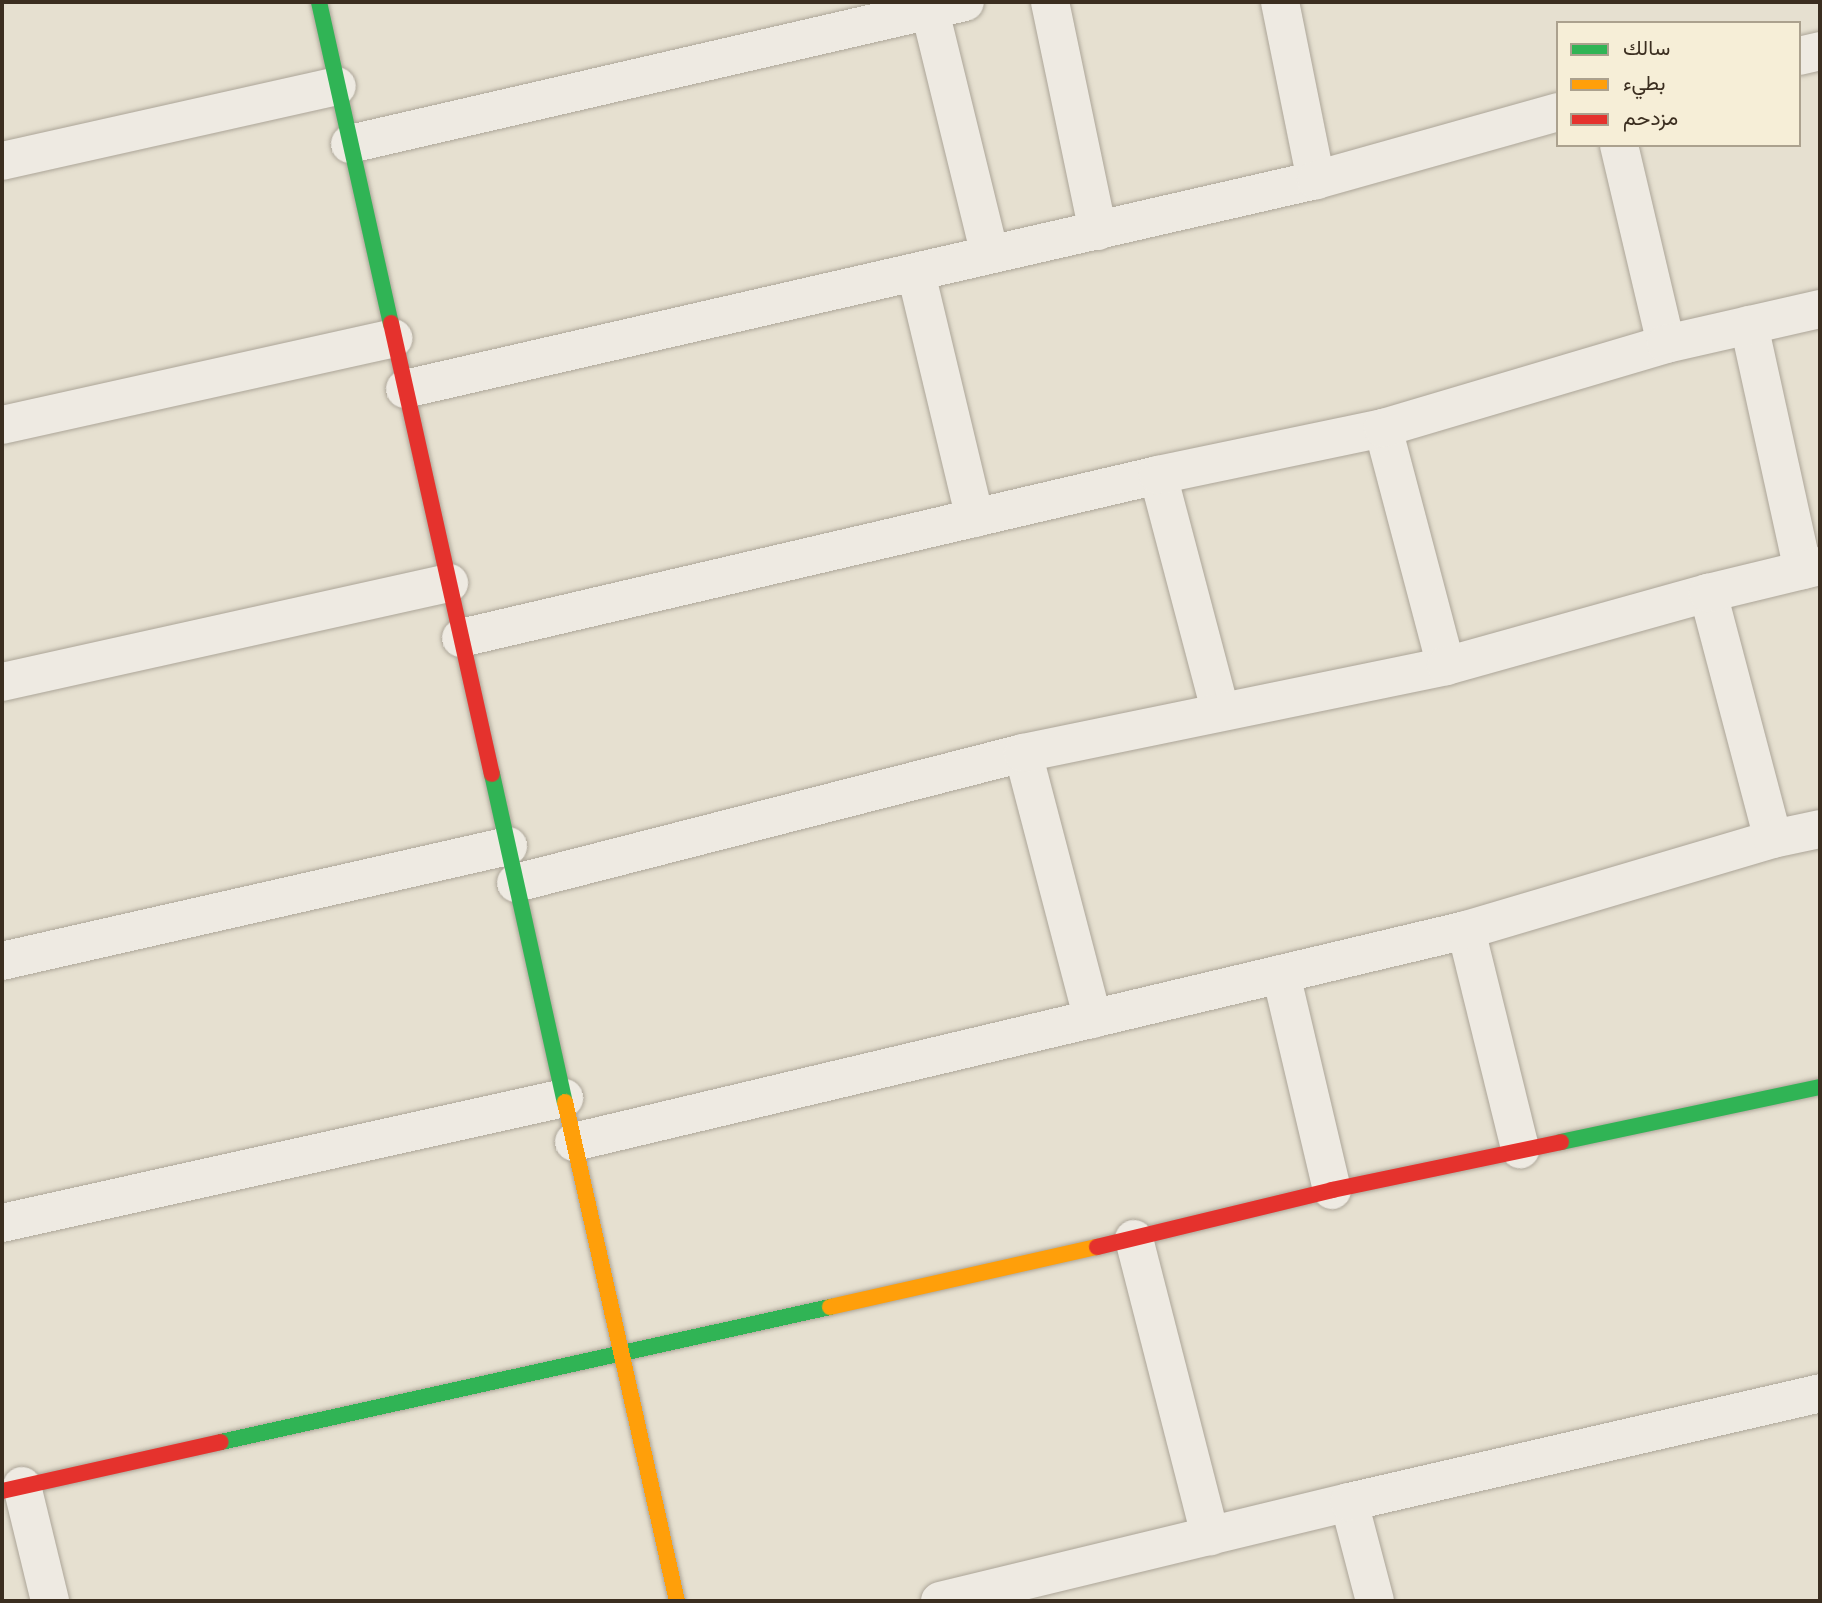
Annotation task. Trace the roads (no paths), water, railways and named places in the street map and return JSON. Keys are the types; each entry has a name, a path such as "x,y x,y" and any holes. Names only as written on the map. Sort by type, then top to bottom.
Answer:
{"street":[{"path":"319,2 677,1601"},
{"path":"1050,2 1098,230"},
{"path":"1280,2 1316,180"},
{"path":"350,144 861,13 948,6 989,252"},
{"path":"1801,56 1820,51"},
{"path":"2,160 337,86"},
{"path":"405,389 916,273 989,252 1316,180 1556,113"},
{"path":"1619,147 1666,344"},
{"path":"916,273 975,518"},
{"path":"461,638 1158,475 1383,428 1666,344 1820,309"},
{"path":"516,883 1023,753 1220,710 1446,666 1708,593 1812,568 1749,325"},
{"path":"2,425 393,338"},
{"path":"1383,428 1446,666"},
{"path":"1158,475 1220,710"},
{"path":"2,682 449,583"},
{"path":"1708,593 1773,839"},
{"path":"1023,753 1093,1019"},
{"path":"574,1142 1466,930 1773,839 1820,829"},
{"path":"2,961 508,846"},
{"path":"1466,930 1521,1149"},
{"path":"1281,974 1332,1190"},
{"path":"50,1601 12,1489 1134,1239 1332,1190 1820,1087"},
{"path":"2,1223 564,1098"},
{"path":"1134,1239 1210,1536"},
{"path":"940,1601 1349,1502 1820,1393"},
{"path":"1349,1502 1375,1601"}]}
